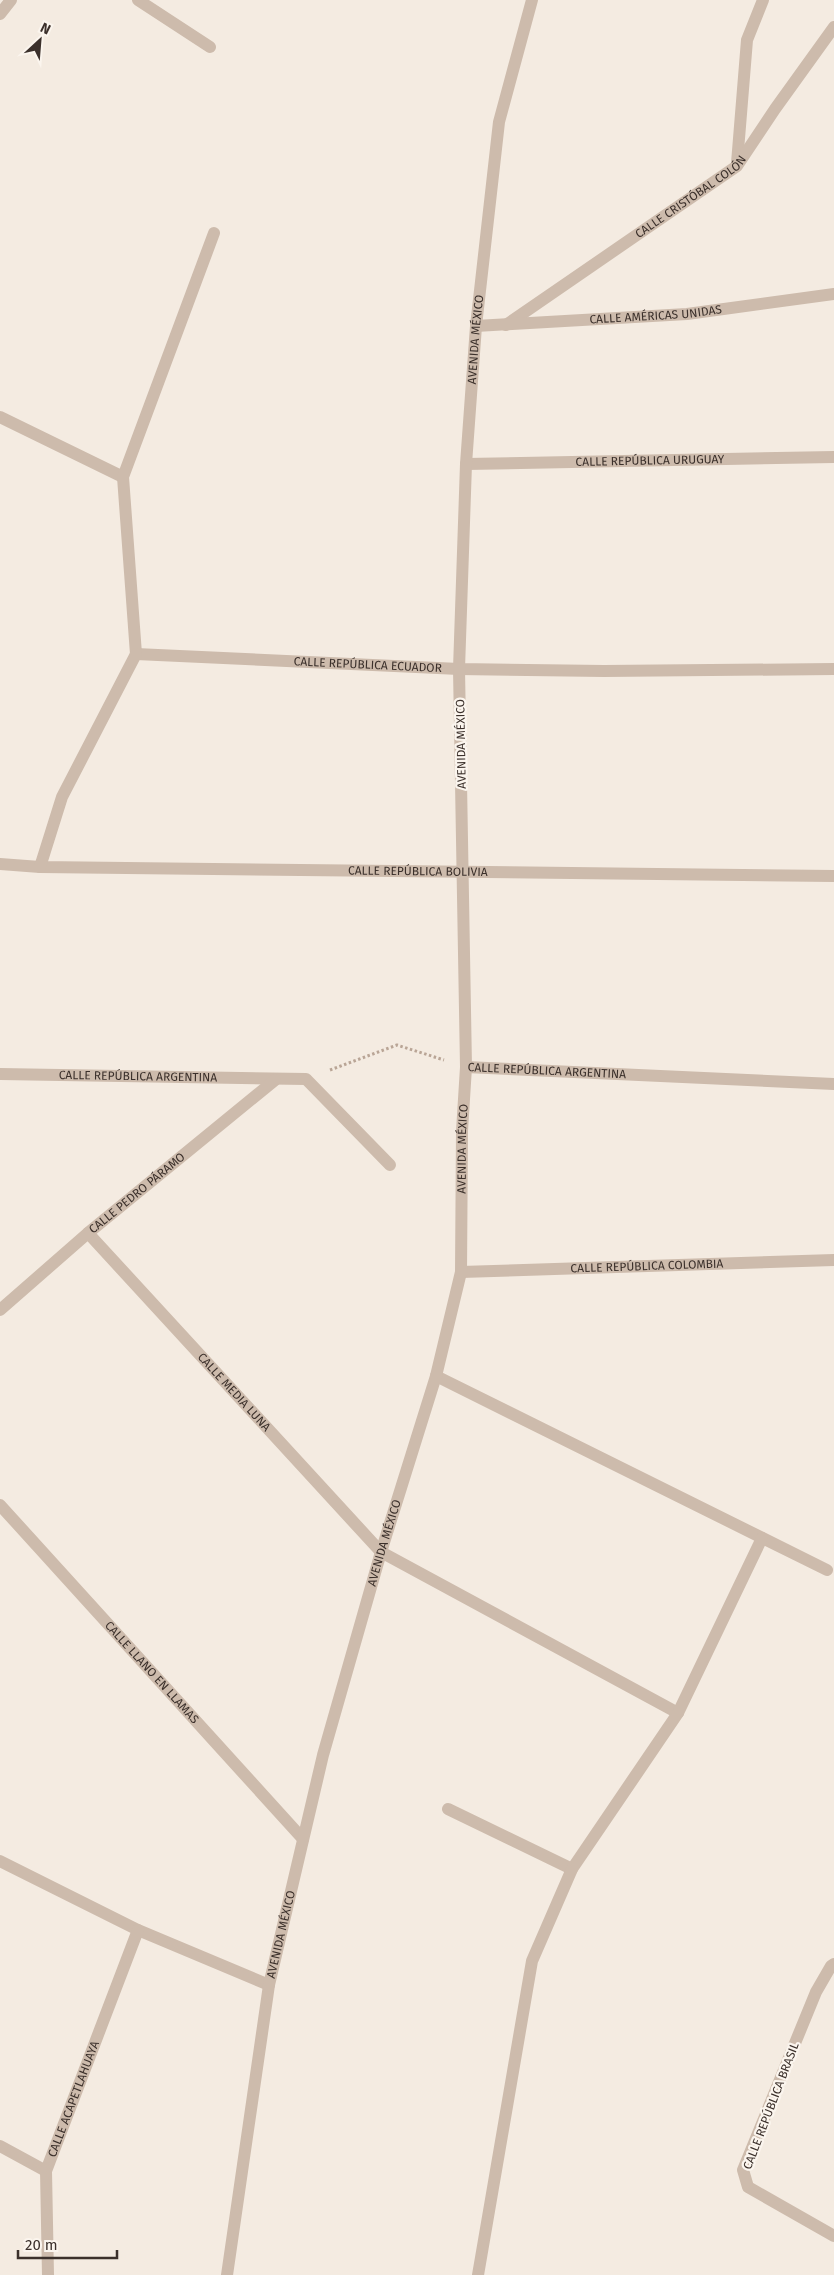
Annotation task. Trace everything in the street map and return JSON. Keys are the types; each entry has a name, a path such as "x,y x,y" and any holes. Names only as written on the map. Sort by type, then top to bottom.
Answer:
{"street":[{"path":"0,14 10,0"},
{"path":"138,0 210,47"},
{"name":"AVENIDA MÉXICO","path":"227,2275 269,1985 322,1755 381,1552 436,1376 461,1272 462,1131 466,1067 459,669 466,464 476,326 499,122 532,0"},
{"path":"737,166 747,40 763,0"},
{"name":"CALLE CRISTÓBAL COLÓN","path":"506,325 737,166 834,27"},
{"path":"40,867 62,797 136,654 123,477 214,234"},
{"name":"CALLE AMÉRICAS UNIDAS","path":"476,326 687,314 834,294"},
{"path":"0,417 123,477"},
{"name":"CALLE REPÚBLICA URUGUAY","path":"466,464 834,457"},
{"name":"CALLE REPÚBLICA ECUADOR","path":"136,654 459,669 604,672 834,668"},
{"name":"CALLE REPÚBLICA BOLIVIA","path":"0,864 40,867 464,870 834,876"},
{"name":"CALLE REPÚBLICA ARGENTINA","path":"466,1067 834,1084"},
{"name":"CALLE REPÚBLICA ARGENTINA","path":"0,1074 306,1080"},
{"name":"CALLE PEDRO PÁRAMO","path":"0,1310 88,1233 275,1080"},
{"path":"306,1080 390,1165"},
{"name":"CALLE MEDIA LUNA","path":"88,1233 381,1552 678,1713"},
{"name":"CALLE REPÚBLICA COLOMBIA","path":"461,1272 834,1260"},
{"path":"436,1376 827,1570"},
{"name":"CALLE LLANO EN LLAMAS","path":"0,1505 303,1839"},
{"path":"478,2275 532,1961 572,1869 678,1713 762,1538"},
{"path":"448,1809 572,1869"},
{"path":"0,1861 138,1930 269,1985"},
{"name":"CALLE ACAPETLAHUAYA","path":"48,2275 46,2171 138,1930"},
{"name":"CALLE REPÚBLICA BRASIL","path":"833,2238 748,2187 743,2170 816,1992 834,1964"},
{"path":"0,2146 46,2171"}],"path":[{"name":"CALLE REPÚBLICA ARGENTINA","path":"306,1080 397,1045 466,1067"}]}
